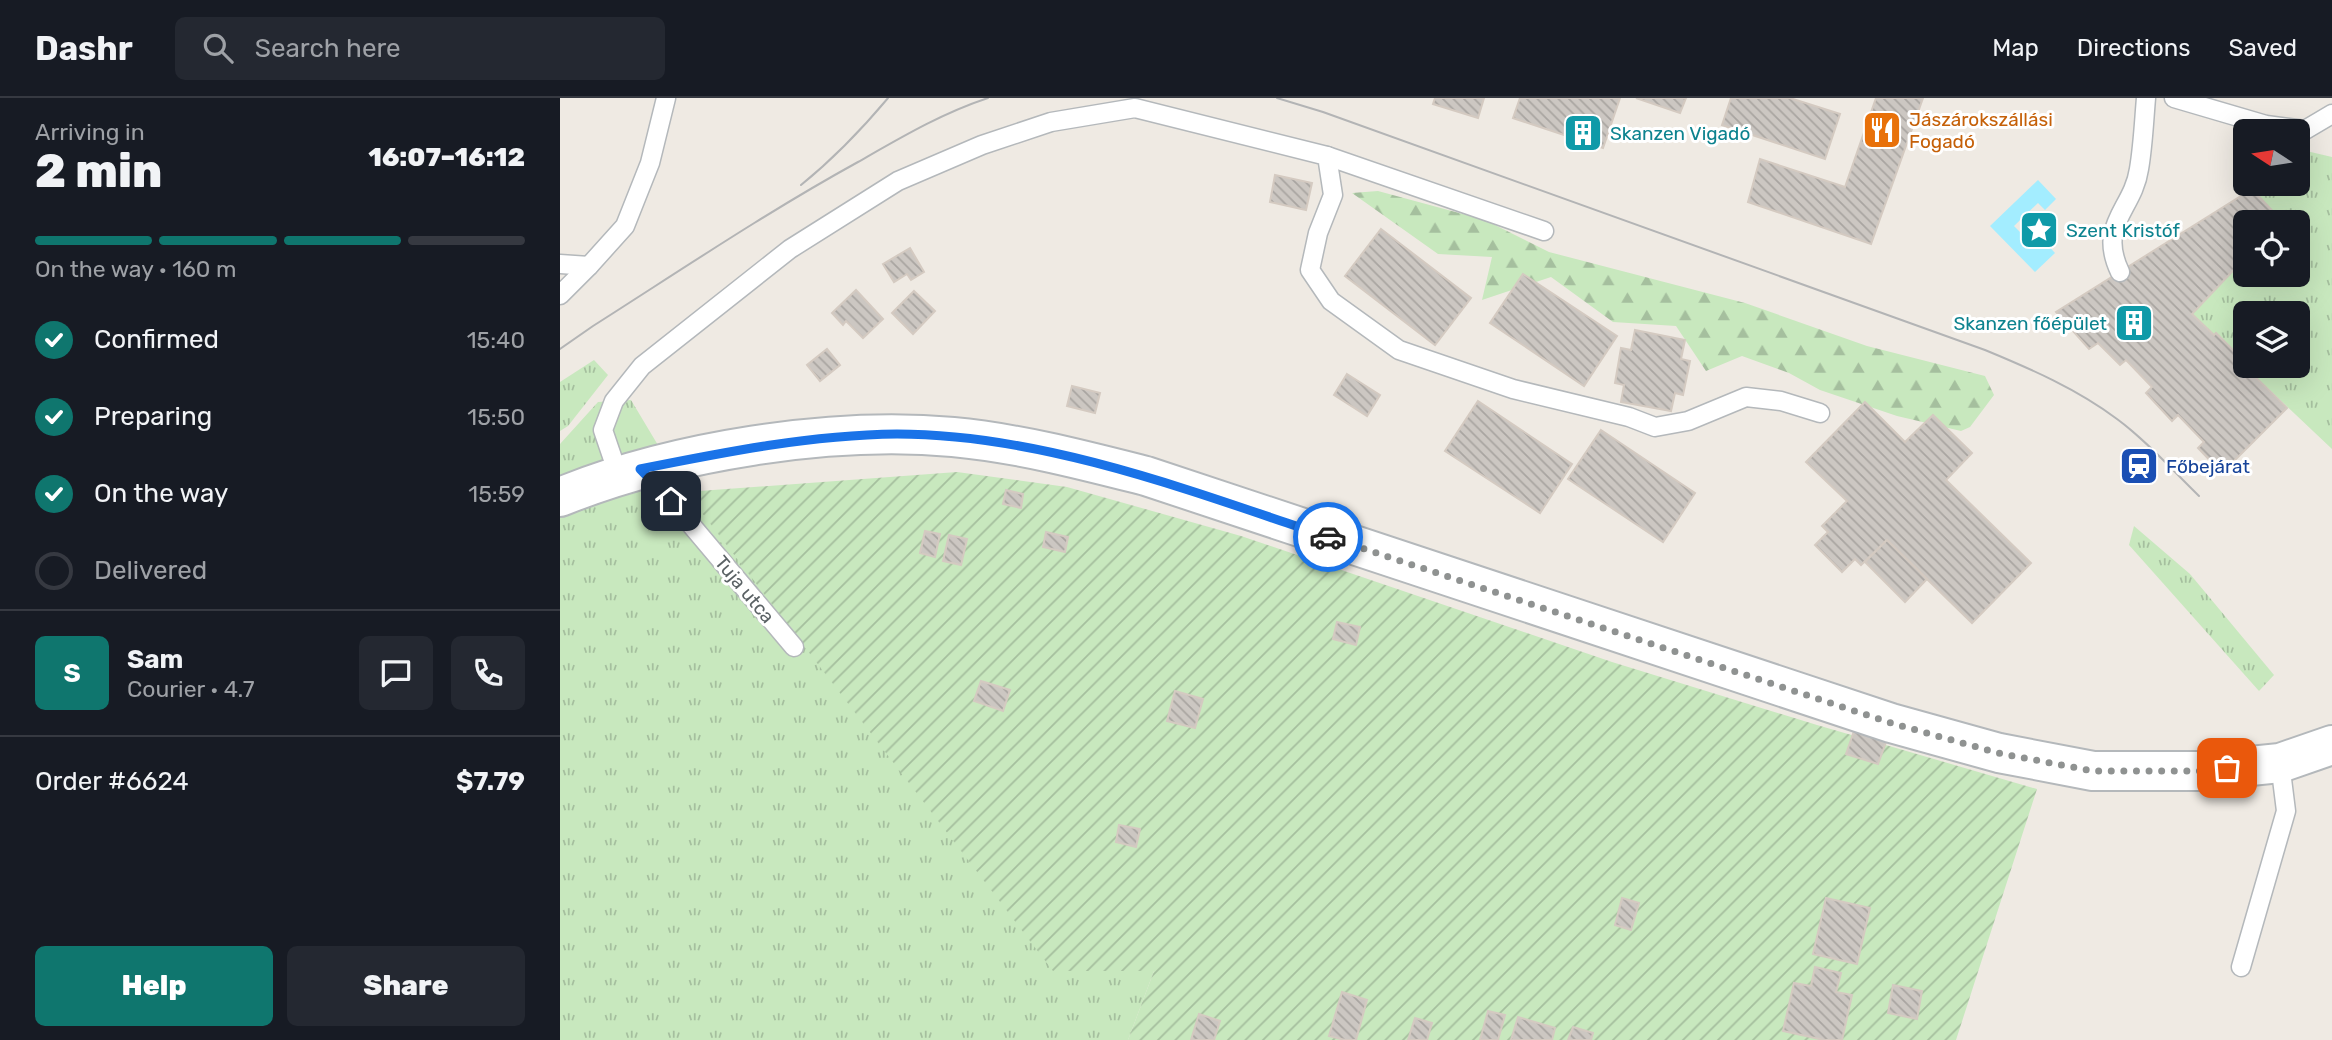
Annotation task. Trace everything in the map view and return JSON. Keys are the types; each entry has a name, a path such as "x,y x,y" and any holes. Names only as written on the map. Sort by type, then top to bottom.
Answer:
{"street":[{"path":"560,497 630,473 746,447 842,436 898,434 954,437 1051,452 1146,476 1891,723 1998,753 2093,771 2201,771 2280,763 2332,745"}],"lane":[{"path":"560,295 625,226 650,163 666,98"},
{"path":"2120,272 2112,254 2114,229 2139,172 2146,98"},
{"path":"2174,98 2266,125 2305,130 2332,114"},
{"path":"630,473 603,430 614,401 642,366 790,249 898,181 982,145 1051,122 1135,108 1326,156 1544,231"},
{"path":"1326,156 1333,195 1318,233 1310,270 1331,301 1399,350 1513,389 1629,417 1655,427 1688,421 1746,397 1781,401 1820,413"},
{"path":"560,264 589,267"},
{"name":"Tuja utca","path":"630,473 671,501 794,647"},
{"path":"2241,967 2286,811 2280,763"}],"green space":[{"path":"2310,152 2332,157 2332,449 2257,378 2310,378 2310,301 2233,301 2233,349 2192,314 2233,271 2233,287 2310,287 2310,210 2272,210 2259,196 2310,196"},
{"path":"1378,191 1485,220 1549,252 1745,303 1867,346 1985,376 1994,395 1970,427 1961,431 1897,416 1820,390 1789,373 1742,356 1706,371 1676,326 1613,322 1551,277 1482,300 1492,257 1438,254 1352,193"},
{"path":"594,360 608,375 568,426 560,431 560,382"},
{"path":"631,400 686,492 1154,971 1128,1040 560,1040 560,444 598,402"},
{"path":"957,472 1067,487 1241,536 1612,662 2037,789 1956,1040 1128,1040 1154,971 1053,971 686,492"},
{"path":"2134,526 2190,574 2274,675 2259,691 2129,545"}],"water":[{"path":"2038,180 2056,199 2045,210 2038,203 2014,226 2037,249 2045,242 2055,253 2035,272 1990,226"}],"building":[{"path":"1435,98 1484,98 1478,118 1433,104"},
{"name":"Skanzen Vigadó","path":"1520,98 1620,98 1603,148 1513,118"},
{"path":"1636,98 1686,98 1680,113"},
{"path":"1731,98 1790,98 1840,114 1825,159 1722,125"},
{"path":"1876,98 1923,98 1871,244 1748,202 1760,159 1845,187"},
{"path":"1275,175 1312,183 1306,210 1270,202"},
{"name":"Skanzen főépület","path":"2241,196 2259,196 2272,210 2233,210 2233,271 2192,314 2233,350 2233,378 2256,378 2287,408 2222,473 2198,448 2204,442 2178,415 2172,421 2146,393 2152,387 2126,360 2120,365 2098,343 2089,349 2056,312"},
{"path":"1381,229 1471,298 1435,345 1345,276"},
{"path":"910,248 924,272 911,280 907,274 894,282 883,264"},
{"path":"1523,274 1617,336 1584,386 1490,323"},
{"path":"856,290 883,319 863,338 846,321 843,325 832,313"},
{"path":"914,291 935,311 913,334 892,313"},
{"path":"1635,330 1685,340 1681,359 1690,361 1683,395 1675,393 1671,411 1621,402 1624,385 1615,383 1621,348 1631,350"},
{"path":"827,349 840,365 820,381 807,365"},
{"path":"1347,374 1380,395 1367,416 1334,395"},
{"path":"1072,386 1100,393 1095,413 1067,406"},
{"path":"1478,401 1572,464 1540,513 1445,451"},
{"path":"1865,402 1905,442 1933,415 1972,453 1946,480 2031,563 1972,623 1887,540 1861,565 1855,559 1842,572 1815,545 1828,532 1822,526 1847,501 1806,462"},
{"path":"1601,430 1695,493 1663,542 1568,479"},
{"path":"1006,490 1023,494 1021,508 1003,504"},
{"path":"925,531 940,534 935,557 920,553"},
{"path":"1046,532 1068,537 1065,552 1043,547"},
{"path":"949,535 967,539 961,565 943,561"},
{"path":"1887,540 1927,579 1905,602 1865,562"},
{"path":"1337,622 1360,627 1356,645 1333,639"},
{"path":"981,681 1010,690 1003,711 974,701"},
{"path":"1175,691 1203,699 1195,728 1167,721"},
{"path":"1854,731 1886,742 1878,764 1846,754"},
{"path":"1119,825 1140,829 1136,847 1116,842"},
{"path":"1622,898 1639,903 1631,930 1615,925"},
{"path":"1826,898 1870,908 1857,964 1813,954"},
{"path":"1815,967 1841,973 1836,992 1852,995 1842,1040 1824,1040 1783,1031 1794,983 1811,986"},
{"path":"1893,985 1922,991 1917,1019 1888,1013"},
{"path":"1342,992 1367,1000 1356,1040 1329,1036"},
{"path":"1488,1011 1505,1015 1498,1040 1480,1040"},
{"path":"1199,1014 1220,1021 1214,1040 1191,1040"},
{"path":"1518,1017 1555,1028 1552,1040 1511,1040"},
{"path":"1415,1018 1432,1023 1427,1040 1408,1040"},
{"path":"1573,1027 1593,1033 1591,1040 1568,1040"}],"tram line":[{"path":"801,185 847,143 888,98"},
{"path":"560,349 724,242 824,181 922,127 988,98"},
{"path":"1277,98 1323,112 1985,350 2053,380 2102,408 2149,446 2199,496"}],"way so far":[{"path":"1328,537 1891,723 1998,753 2093,771 2201,771 2227,768"}],"place":[{"name":"Jászárokszállási Fogadó","path":"1882,130"},
{"name":"Skanzen Vigadó","path":"1583,133"},
{"name":"Szent Kristóf","path":"2039,230"},
{"name":"Skanzen főépület","path":"2134,323"},
{"name":"Főbejárat","path":"2139,466"}],"route":[{"path":"671,501 640,469 746,447 842,436 898,434 954,437 1051,452 1146,476 1328,537"}]}
